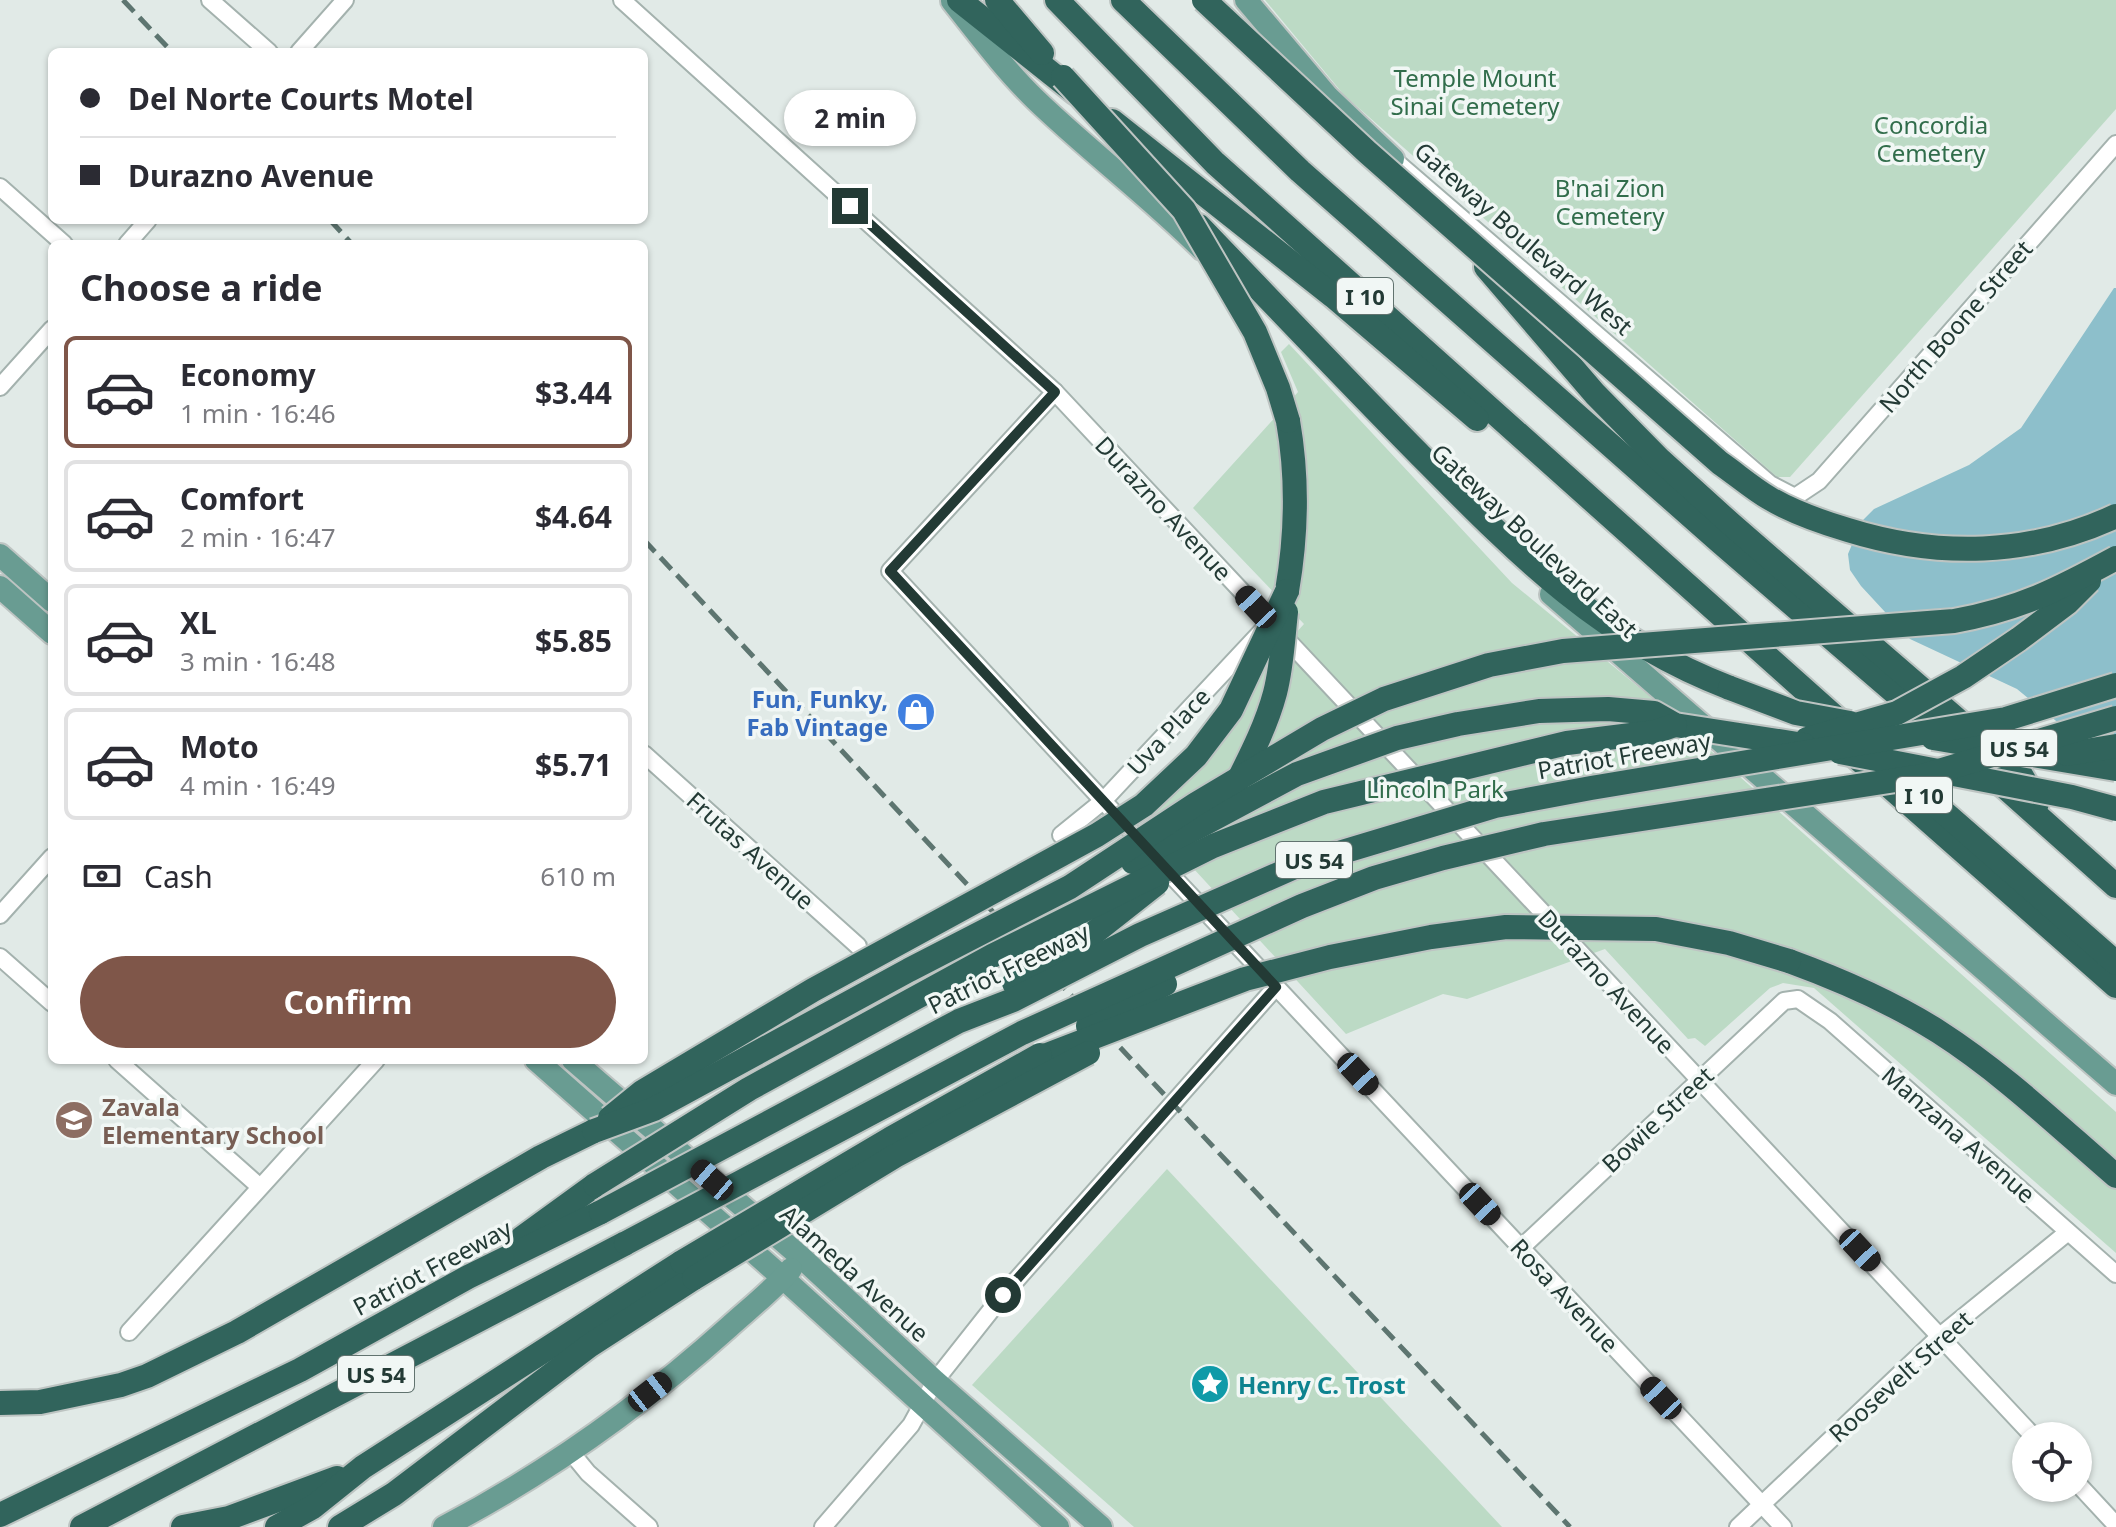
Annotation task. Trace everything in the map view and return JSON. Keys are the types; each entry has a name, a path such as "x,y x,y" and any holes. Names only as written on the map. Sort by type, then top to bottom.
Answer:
{"highway":[{"path":"959,0 1333,296 1515,452 1610,517"},
{"path":"997,0 1184,210 1343,377 1515,549 1581,606 1638,645 1703,678 1796,713 2116,769"},
{"name":"I 10","path":"1057,0 1215,163 1727,622 2116,963"},
{"name":"I 10","path":"1123,0 1300,171 1762,564 2116,886"},
{"path":"1204,0 1367,152 1720,463 1770,498 1810,519 1894,543 1933,549 2000,549 2035,544 2116,516"},
{"path":"1393,159 1595,394 1726,533"},
{"path":"959,1021 999,992 1081,943 1156,883 1197,839 1233,792 1257,743 1275,693 1282,658 1292,563 1296,492 1288,421 1255,332 1184,210"},
{"path":"1693,771 1897,713 1963,677 2019,639 2067,603 2116,556"},
{"path":"1070,887 1196,804 1322,729 1384,699 1436,681 1489,665 1563,651 1954,621 1996,613 2041,598 2116,556"},
{"path":"594,1131 642,1092 813,990 1097,835 1144,805 1196,756 1231,710 1287,591"},
{"path":"1727,622 1782,691 2116,986"},
{"name":"Patriot Freeway","path":"0,1515 300,1370 468,1277 601,1212 959,1021 1013,1000 1140,935 1299,865 1495,806 2006,719 2116,685"},
{"path":"0,1403 40,1402 121,1385 147,1376 237,1332 541,1157 594,1131 654,1109 909,970 1070,887 1124,866 1297,774 1397,738 1539,711 1608,709 1654,713 1675,725 1807,746 2072,797 2116,809"},
{"name":"US 54","path":"82,1527 1022,1033 1302,906 1374,878 1544,834 1922,776 2116,718"},
{"path":"468,1277 595,1185 763,1082 992,956 1213,846 1324,802 1567,743 1655,732 1675,725"},
{"path":"1922,776 2116,746"},
{"path":"1029,1062 1245,979 1330,957 1431,937 1506,927 1656,929 1729,943 1789,961 1836,978 1892,1004 1940,1032 1993,1071 2116,1176"},
{"path":"277,1527 313,1507 363,1467 688,1270 890,1139 1176,978 1220,943"},
{"path":"340,1527 394,1494 688,1270 1092,1051 1155,1023 1189,1000"},
{"path":"183,1527 243,1513 363,1467"},
{"path":"93,1527 125,1506"}],"main road":[{"name":"Gateway Boulevard East","path":"951,0 1033,97 1191,238 1414,464 1524,570 2116,1084"},
{"name":"Gateway Boulevard West","path":"1246,0 1328,97 1393,159"},
{"path":"0,555 48,597"},
{"path":"0,587 48,629"},
{"path":"541,1064 1058,1527"},
{"name":"Alameda Avenue","path":"578,1064 801,1257 935,1381 1101,1527"},
{"path":"444,1527 570,1451 694,1358 783,1278 801,1257"}],"street":[{"path":"210,0 264,48"},
{"path":"303,48 345,0"},
{"name":"Durazno Avenue","path":"622,0 1055,392 2020,1422"},
{"name":"North Boone Street","path":"1787,495 1802,495 1819,481 2116,144"},
{"name":"Gateway Boulevard West","path":"1393,159 1770,484 1787,495"},
{"path":"0,187 60,240"},
{"path":"130,240 144,224"},
{"path":"0,387 48,333"},
{"name":"Rosa Avenue","path":"1055,392 890,571 1783,1527"},
{"name":"Uva Place","path":"1061,835 1103,801 1271,622"},
{"name":"Frutas Avenue","path":"648,760 858,946"},
{"path":"0,915 48,861"},
{"path":"0,957 48,999"},
{"path":"823,1527 911,1425 935,1381 1003,1295 1276,987"},
{"name":"Bowie Street","path":"1521,1248 1784,1001 1798,999"},
{"name":"Manzana Avenue","path":"1798,999 1830,1021 2116,1274"},
{"path":"122,1064 260,1187"},
{"path":"129,1332 372,1064"},
{"name":"Roosevelt Street","path":"1738,1527 1940,1336 2068,1232"},
{"path":"570,1451 588,1473 649,1527"},
{"path":"2092,1499 2116,1525"}],"green space":[{"path":"1265,0 2116,0 2116,109 1790,477 1777,477 1344,95"},
{"name":"Lincoln Park","path":"1289,344 1512,583 1647,694 2116,1112 2116,1253 1814,988 1783,983 1770,988 1705,1046 1695,1038 1688,1039 1605,949 1467,999 1443,994 1346,1034 1135,805 1184,757 1304,624 1193,508 1298,392 1281,352"},
{"path":"1167,1169 1502,1527 1134,1527 972,1385"}],"water":[{"path":"2114,288 2116,770 2017,689 1910,639 1861,586 1850,570 1848,554 1862,521 1874,509 1969,465 2021,428"}],"railway":[{"path":"123,0 168,48"},
{"path":"334,224 348,240"},
{"path":"648,544 1570,1527"}],"place":[{"name":"Fun, Funky, Fab Vintage","path":"916,712"},
{"name":"Zavala Elementary School","path":"74,1120"},
{"name":"Henry C. Trost","path":"1210,1384"}],"route":[{"path":"850,206 1055,392 890,571 1276,987 1003,1295"}],"park label":[{"name":"Temple Mount Sinai Cemetery","path":"1475,91"},
{"name":"Concordia Cemetery","path":"1931,138"},
{"name":"B'nai Zion Cemetery","path":"1610,201"}]}
